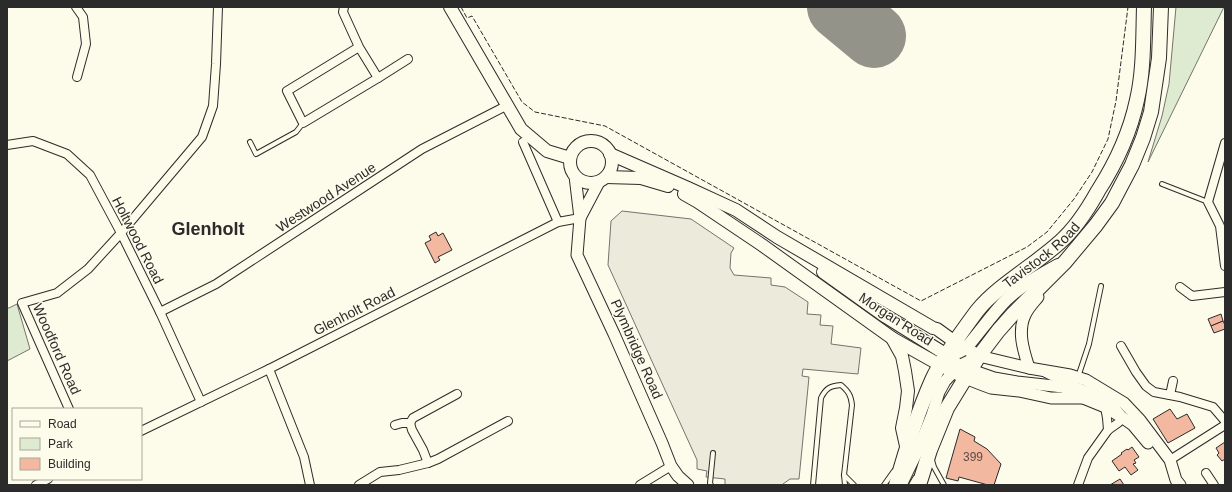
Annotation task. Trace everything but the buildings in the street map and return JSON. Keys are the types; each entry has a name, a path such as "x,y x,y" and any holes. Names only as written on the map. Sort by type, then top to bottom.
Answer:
{"highway":[{"name":"Tavistock Road","path":"896,485 906,446 933,379 953,353 978,311 992,296 1062,240 1084,216 1112,168 1123,146 1138,99 1143,54 1144,7"},
{"name":"Tavistock Road","path":"919,485 930,450 962,370 979,356 1013,314 1064,262 1096,225 1112,203 1132,165 1143,138 1151,112 1159,58 1161,7"}],"main road":[{"path":"450,7 508,105 520,129 547,151 570,158 572,152 577,146 584,142 592,141 600,143 607,148 610,154"},
{"name":"Morgan Road","path":"610,154 736,210 777,237 886,317 953,353"},
{"name":"Plymbridge Road","path":"602,179 610,171 612,163 610,154"},
{"name":"Plymbridge Road","path":"570,158 570,166 575,176"},
{"path":"575,176 582,182 591,183 602,179"},
{"name":"Morgan Road","path":"602,179 641,178 666,185 698,202 768,249 892,338 927,358 953,353 979,356"},
{"name":"Morgan Road","path":"777,237 920,321 937,329 962,370"},
{"path":"953,353 1008,298 1034,278 1064,262"},
{"path":"892,338 902,356 908,391 902,428 906,446"}],"street":[{"path":"76,7 82,17 86,44 77,77"},
{"path":"121,233 202,137 213,106 218,7"},
{"path":"344,7 343,12 359,47 378,78"},
{"path":"359,47 287,90 303,123 408,59"},
{"name":"Westwood Avenue","path":"160,312 216,284 422,149 508,105"},
{"name":"Holtwood Road","path":"7,145 33,142 66,154 90,175 121,233 160,312 201,402"},
{"path":"524,142 558,222"},
{"path":"1225,143 1208,202 1220,226 1225,266"},
{"name":"Plymbridge Road","path":"575,176 580,218 577,255 614,334 671,466 678,476 688,485"},
{"name":"Plymbridge Road","path":"580,218 602,179"},
{"name":"Glenholt Road","path":"142,431 269,369 558,222 580,218"},
{"name":"Woodford Road","path":"69,408 22,303 57,293 88,269 121,233"},
{"path":"1029,368 1022,339 1024,316 1029,307 1064,262"},
{"path":"1180,287 1192,296 1225,292"},
{"path":"1121,346 1146,386 1154,392 1180,397 1213,407 1225,421"},
{"path":"953,353 962,370 982,385 991,388 1019,391 1051,398 1083,398 1105,407 1133,425 1158,456 1170,460"},
{"path":"979,356 1029,368 1070,375 1086,380 1124,403 1140,420 1170,460 1176,480 1180,485"},
{"path":"269,369 304,458 310,485"},
{"path":"901,485 917,452 932,415 939,392 945,381 962,370"},
{"path":"1041,370 1053,378 1102,398 1121,413 1123,418"},
{"path":"1170,395 1173,380"},
{"path":"428,463 410,423 413,418 457,394"},
{"path":"1105,407 1108,430"},
{"path":"1078,485 1088,458 1108,430 1123,418"},
{"path":"359,485 380,472 399,470 438,459 508,421"},
{"path":"395,425 410,423"},
{"path":"1170,460 1225,425"},
{"path":"640,485 671,466"},
{"path":"1206,473 1214,485"},
{"path":"36,485 46,480"}],"lane":[{"path":"250,142 256,154 296,132 303,123"},
{"path":"1162,184 1208,202"},
{"path":"1078,378 1088,344 1101,286"},
{"path":"813,485 822,398 825,390 832,385 841,385 851,396 852,405 844,475 845,485"},
{"path":"911,485 930,450"},
{"path":"930,450 934,467 944,485"},
{"path":"711,485 713,454"},
{"path":"884,485 903,460"},
{"path":"844,475 854,485"}],"green space":[{"path":"1176,7 1224,7 1148,162 1162,116 1169,84"},
{"path":"17,304 30,349 7,361 7,308"}],"shaded area":[{"path":"622,211 691,219 734,248 731,253 730,268 734,275 771,278 771,285 785,287 808,302 807,314 821,315 820,325 833,326 831,344 861,348 858,374 803,369 802,376 809,377 799,479 790,479 782,485 725,485 725,479 706,477 707,471 697,469 697,460 608,265 611,221"}],"runway":[{"path":"839,7 874,36"}],"fence":[{"path":"461,7 467,18 472,16 522,102 535,112 605,126 921,301 1027,247 1047,232 1074,199 1092,172 1108,139 1116,101 1128,7"}],"district":[{"name":"Glenholt","path":"208,229"}]}
